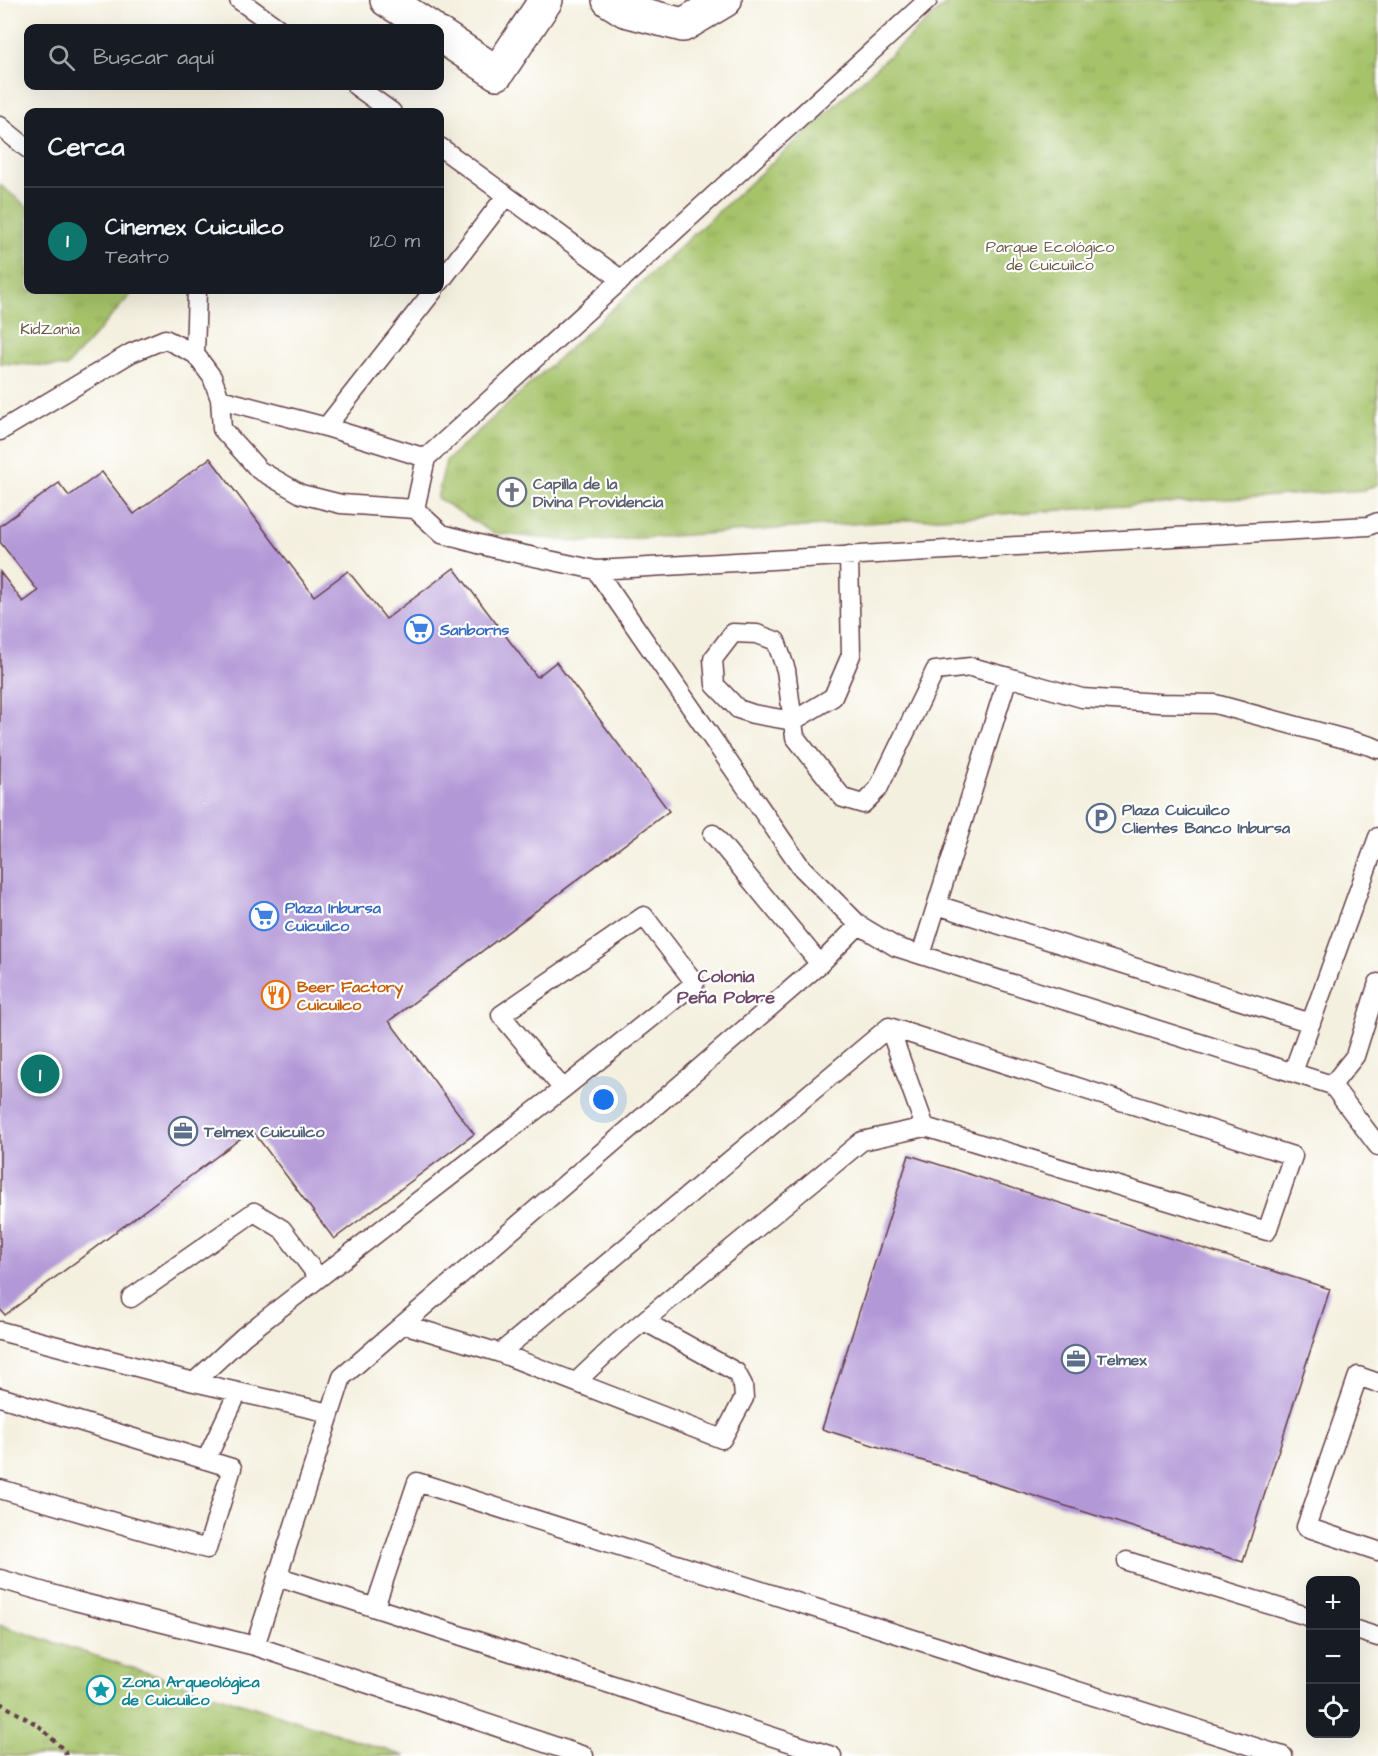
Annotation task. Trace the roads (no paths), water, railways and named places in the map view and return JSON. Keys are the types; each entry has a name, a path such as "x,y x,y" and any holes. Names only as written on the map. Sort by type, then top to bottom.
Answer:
{"street":[{"path":"387,0 424,24"},
{"path":"444,38 497,73 546,0"},
{"path":"609,0 626,10 683,25 725,0"}],"lane":[{"path":"240,0 273,24"},
{"path":"415,509 426,458 928,0"},
{"path":"362,90 386,108"},
{"path":"0,126 24,146"},
{"path":"444,150 622,280"},
{"path":"444,277 506,196"},
{"path":"195,354 197,294"},
{"path":"326,427 431,294"},
{"path":"0,431 131,353 165,339 195,354 212,377 220,399 222,429 260,470 301,494 341,504 415,509 442,534 496,549 596,570 1368,526 1378,522"},
{"path":"220,399 326,427 426,458"},
{"path":"849,555 851,655 833,697 794,721 753,714 738,709 715,685 713,659 733,633 757,634 776,642 786,670 794,721 795,737 843,798 863,804 878,789 935,671 971,667 1082,698 1215,704 1378,749"},
{"path":"596,570 801,867 859,925 896,947 1332,1084 1378,1146"},
{"path":"921,955 1008,677"},
{"path":"713,834 820,964"},
{"path":"1293,1072 1378,837"},
{"path":"937,905 1311,1023"},
{"path":"194,1382 244,1336 563,1089 695,984 644,916 501,1015 563,1089"},
{"path":"255,1646 342,1377 820,964 859,925"},
{"path":"1332,1084 1355,1056 1378,983"},
{"path":"500,1353 889,1027"},
{"path":"889,1027 925,1127"},
{"path":"576,1382 617,1343 862,1141 925,1127 1267,1231 1293,1156 889,1027"},
{"path":"131,1298 254,1212 282,1229 319,1278"},
{"path":"402,1324 500,1353 722,1439 744,1398 743,1385 736,1372 644,1322"},
{"path":"0,1331 194,1382 330,1413"},
{"path":"1378,1383 1358,1376 1306,1527 1378,1551"},
{"path":"206,1460 238,1392"},
{"path":"0,1397 232,1468 207,1549 0,1489"},
{"path":"375,1607 417,1482 1283,1756"},
{"path":"1127,1561 1306,1615"},
{"path":"277,1576 832,1756"},
{"path":"0,1579 75,1601 255,1646 584,1756"},
{"path":"1360,1631 1378,1637"}],"place":[{"name":"Capilla de la Divina Providencia","path":"512,492"},
{"name":"Sanborns","path":"419,629"},
{"name":"Plaza Cuicuilco Clientes Banco Inbursa","path":"1101,818"},
{"name":"Plaza Inbursa Cuicuilco","path":"264,916"},
{"name":"Beer Factory Cuicuilco","path":"276,995"},
{"name":"Cinemex Cuicuilco","path":"40,1074"},
{"name":"Telmex Cuicuilco","path":"183,1131"},
{"name":"Telmex","path":"1076,1359"},
{"name":"Zona Arqueológica de Cuicuilco","path":"101,1690"}],"district":[{"name":"Colonia Peña Pobre","path":"726,986"}],"park label":[{"name":"Parque Ecológico de Cuicuilco","path":"1050,255"},
{"name":"KidZania","path":"50,328"}]}
